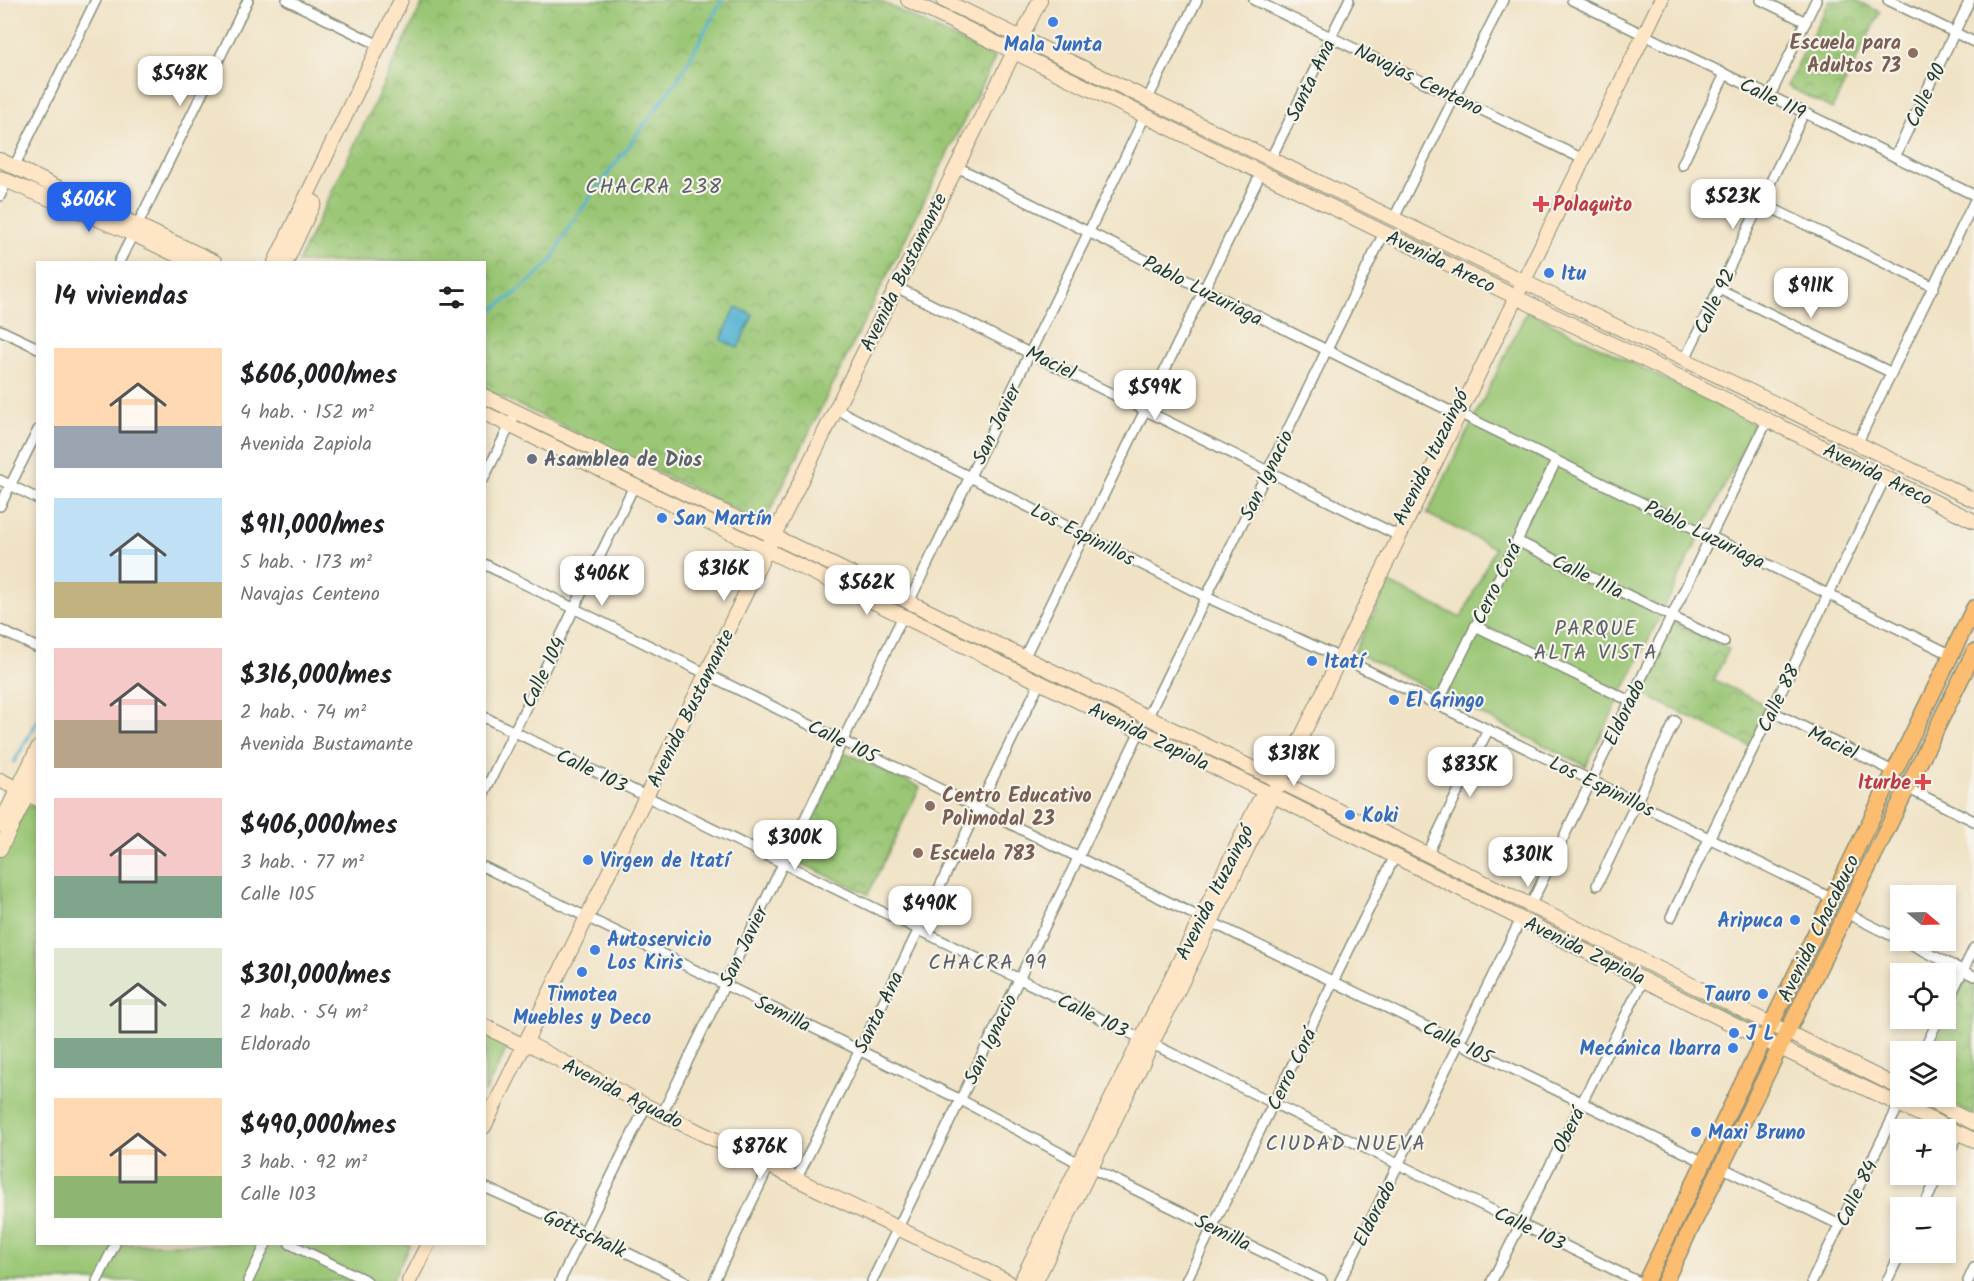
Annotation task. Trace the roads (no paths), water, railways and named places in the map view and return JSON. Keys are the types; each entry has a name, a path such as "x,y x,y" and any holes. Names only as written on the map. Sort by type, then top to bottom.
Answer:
{"main road":[{"path":"275,261 400,0"},
{"path":"286,261 409,0"},
{"name":"Avenida Areco","path":"908,0 1974,521"},
{"name":"Avenida Areco","path":"943,0 1974,500"},
{"name":"Avenida Bustamante","path":"486,1122 528,1043 587,917 955,166 1040,0"},
{"name":"Avenida Ituzaingó","path":"1036,1281 1085,1166 1146,1040 1661,0"},
{"path":"0,160 135,230 188,261"},
{"path":"4,179 212,261"},
{"name":"Avenida Zapiola","path":"486,397 1275,779 1530,906 1890,1100"},
{"name":"Avenida Zapiola","path":"486,413 1268,793 1644,979 1767,1033"},
{"name":"Avenida Chacabuco","path":"1646,1281 1974,608"},
{"name":"Avenida Chacabuco","path":"1665,1281 1907,788 1970,672 1974,651"},
{"path":"0,825 24,796 36,755"},
{"path":"0,849 24,796 36,776"},
{"path":"0,780 36,806"},
{"path":"0,790 24,796"},
{"name":"Avenida Aguado","path":"486,1019 646,1106 1007,1281"},
{"name":"Avenida Aguado","path":"486,1027 528,1043"},
{"name":"Avenida Zapiola","path":"1783,1041 1890,1084"},
{"name":"Avenida Zapiola","path":"1903,1107 1974,1140"},
{"path":"1941,1107 1974,1123"},
{"name":"Avenida Ituzaingó","path":"1021,1281 1085,1166"},
{"path":"409,1281 427,1245"}],"street":[{"path":"14,167 96,0"},
{"path":"120,261 248,0"},
{"path":"287,0 379,45"},
{"path":"1147,100 1197,0"},
{"name":"Navajas Centeno","path":"1254,0 1583,159"},
{"name":"Santa Ana","path":"1270,160 1349,0"},
{"path":"1393,220 1503,0"},
{"name":"Calle 119","path":"1572,0 1974,195"},
{"path":"1761,0 1806,22"},
{"path":"1770,96 1816,0"},
{"path":"1888,0 1974,42"},
{"name":"Calle 90","path":"1895,157 1970,0"},
{"path":"1682,165 1725,74"},
{"name":"Calle 92","path":"1685,359 1804,113"},
{"name":"San Javier","path":"909,602 1145,116"},
{"name":"Pablo Luzuriaga","path":"955,166 1326,351 1952,655"},
{"path":"1024,658 1262,173"},
{"path":"0,196 4,179"},
{"path":"1857,444 1974,202"},
{"path":"1761,203 1934,287"},
{"name":"San Ignacio","path":"1147,717 1384,233"},
{"name":"Maciel","path":"896,287 1396,534"},
{"path":"1719,289 1892,373"},
{"path":"0,330 36,347"},
{"name":"Los Espinillos","path":"836,409 1206,597 1336,656 1833,899"},
{"path":"486,474 517,411"},
{"name":"Eldorado","path":"1530,906 1767,421"},
{"path":"0,506 36,434"},
{"name":"Cerro Corá","path":"1437,705 1556,461"},
{"name":"Calle 88","path":"1671,917 1886,478"},
{"path":"0,480 36,498"},
{"name":"Calle 104","path":"486,789 634,486"},
{"name":"Calle 111a","path":"1517,541 1724,642"},
{"name":"Calle 105","path":"486,565 1079,858 1704,1162"},
{"name":"San Javier","path":"662,1114 903,616"},
{"path":"1475,626 1630,701"},
{"path":"0,630 36,647"},
{"name":"Santa Ana","path":"796,1180 1040,682"},
{"name":"Maciel","path":"1772,711 1895,772"},
{"name":"Calle 103","path":"486,718 1637,1281"},
{"path":"1597,885 1676,721"},
{"path":"1427,855 1488,730"},
{"name":"San Ignacio","path":"872,1281 1140,731"},
{"path":"1907,788 1974,821"},
{"name":"Cerro Corá","path":"1186,1281 1395,856"},
{"name":"Semilla","path":"486,868 961,1100 1085,1166 1322,1281"},
{"path":"1846,913 1890,935"},
{"name":"Eldorado","path":"1340,1281 1521,919"},
{"path":"1956,984 1974,948"},
{"path":"1924,951 1974,976"},
{"name":"Oberá","path":"1492,1281 1644,979"},
{"path":"560,1281 646,1106"},
{"name":"Calle 84","path":"1812,1281 1898,1107"},
{"path":"1956,1138 1959,1132"},
{"path":"714,1281 770,1166"},
{"path":"1721,1167 1840,1225"},
{"name":"Gottschalk","path":"486,1188 585,1232 685,1281"},
{"path":"97,1281 115,1245"},
{"path":"248,1281 266,1245"},
{"path":"292,1245 367,1281"},
{"path":"1887,1281 1896,1263"},
{"path":"1968,1281 1974,1268"}],"water":[{"path":"736,307 753,315 738,348 721,340"}],"waterway":[{"path":"486,315 520,290 551,262 570,225 679,78 722,0"},
{"path":"14,762 36,724"}],"place":[{"name":"Mala Junta","path":"1053,22"},
{"name":"Escuela para Adultos 73","path":"1913,53"},
{"name":"Polaquito","path":"1541,204"},
{"name":"Itu","path":"1549,273"},
{"name":"Asamblea de Dios","path":"532,459"},
{"name":"San Martín","path":"662,518"},
{"name":"Itatí","path":"1312,661"},
{"name":"El Gringo","path":"1394,700"},
{"name":"Iturbe","path":"1923,782"},
{"name":"Centro Educativo Polimodal 23","path":"930,806"},
{"name":"Koki","path":"1350,815"},
{"name":"Escuela 783","path":"918,853"},
{"name":"Virgen de Itatí","path":"588,860"},
{"name":"Aripuca","path":"1795,920"},
{"name":"Autoservicio Los Kiris","path":"595,950"},
{"name":"Timotea Muebles y Deco","path":"582,972"},
{"name":"Tauro","path":"1763,994"},
{"name":"J L","path":"1734,1033"},
{"name":"Mecánica Ibarra","path":"1733,1048"},
{"name":"Maxi Bruno","path":"1696,1132"}],"district":[{"name":"CHACRA 238","path":"654,186"},
{"name":"PARQUE ALTA VISTA","path":"1596,640"},
{"name":"CHACRA 99","path":"988,962"},
{"name":"CIUDAD NUEVA","path":"1346,1143"}]}
